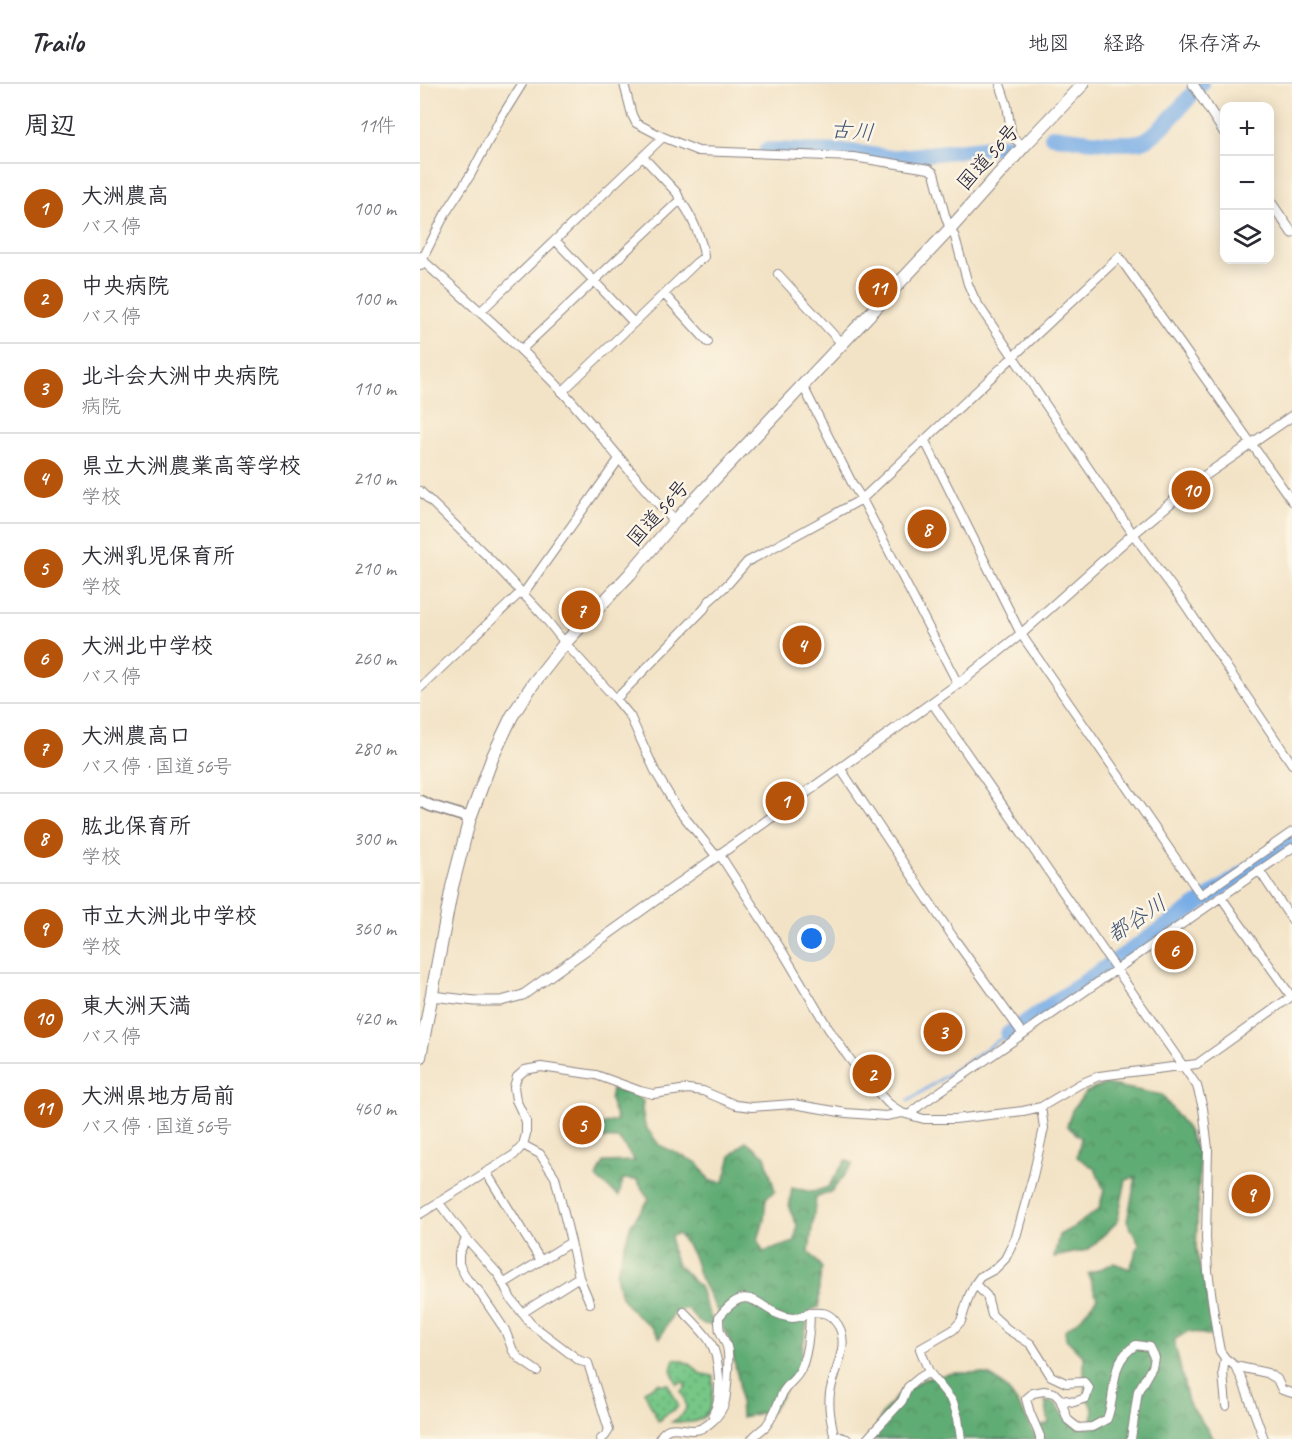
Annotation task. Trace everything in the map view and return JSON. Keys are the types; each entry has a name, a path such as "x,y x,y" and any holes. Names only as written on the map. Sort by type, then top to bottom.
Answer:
{"highway":[{"name":"国道56号","path":"420,1057 453,887 470,818 493,756 512,716 533,684 565,643 630,574 675,521 1083,84"}],"main road":[{"path":"420,801 470,818"}],"street":[{"path":"522,84 471,174 445,214 421,261 521,350 593,426 655,501 675,521"},
{"path":"624,84 636,123 698,151 853,157 929,169 934,173 945,215 956,237 968,284 975,300 1292,764"},
{"path":"1000,84 1007,105 1012,137 1024,146"},
{"path":"1193,84 1220,126"},
{"path":"480,312 663,137"},
{"path":"562,392 704,257 704,250 684,205 643,157"},
{"path":"521,350 680,200"},
{"path":"1274,208 1292,233"},
{"path":"555,240 634,323"},
{"path":"616,699 747,562 862,499 1119,257 1292,501"},
{"path":"778,274 842,344"},
{"path":"663,294 708,342"},
{"path":"803,386 958,684"},
{"path":"432,996 475,1001 501,1001 523,995 958,684 1021,634 1133,534 1197,481 1292,416"},
{"path":"925,441 1021,634 1204,900"},
{"path":"420,688 522,593 619,459"},
{"path":"420,491 522,593 630,716 656,773 677,808 718,856 784,954 828,1028 865,1078 888,1103 905,1114 924,1119 955,1119 1023,1111 1041,1107 1080,1084 1099,1076 1197,1064 1292,996 1221,897"},
{"path":"932,703 1197,1086 1203,1108 1208,1149 1206,1238 1208,1271 1220,1351 1235,1366 1242,1379 1264,1439"},
{"path":"840,768 953,937 1019,1029"},
{"path":"420,1214 514,1155 523,1145 526,1121 516,1100 514,1087 517,1077 525,1070 541,1067 596,1074 653,1094 688,1089 702,1091 736,1105 752,1107 793,1104 846,1113 886,1116 905,1114 920,1106 1019,1029 1204,900 1292,832"},
{"path":"1204,900 1221,897 1292,848"},
{"path":"1259,870 1292,920"},
{"path":"961,1439 953,1402 929,1372 920,1349 953,1330 961,1322 975,1284 980,1277 995,1269 1005,1259 1016,1237 1044,1128 1041,1107"},
{"path":"523,1145 540,1154 555,1177 579,1277 590,1303"},
{"path":"486,1173 541,1261"},
{"path":"439,1203 499,1275 511,1299 531,1324 580,1361 588,1363 609,1430 601,1439"},
{"path":"466,1238 459,1254 459,1264 467,1279 478,1290 505,1330 512,1350 520,1360 537,1371"},
{"path":"503,1284 572,1242"},
{"path":"522,1313 579,1277"},
{"path":"975,1284 987,1296 992,1315 1007,1329 1031,1344 1051,1376 1066,1383 1084,1382 1089,1389 1086,1398 1074,1402 1044,1391 1033,1393 1026,1399 1040,1439"},
{"path":"659,1439 669,1429 698,1430 704,1428 715,1418 725,1403 728,1353 726,1341 720,1332 718,1317 737,1299 752,1298 780,1314 794,1318 810,1313 827,1313 836,1321 842,1331 843,1340 830,1393 830,1414 834,1435 847,1439"},
{"path":"684,1312 711,1342 717,1363 718,1401 715,1412 704,1428"},
{"path":"752,1439 766,1426 785,1389 799,1373 810,1325 810,1313"},
{"path":"1060,1398 1068,1420 1078,1428 1092,1427 1107,1419 1111,1409 1116,1368 1125,1352 1136,1345 1149,1347 1154,1356 1152,1368 1138,1391 1131,1439"},
{"path":"1225,1358 1223,1373 1226,1406"},
{"path":"1235,1366 1267,1373 1277,1379 1282,1390 1292,1393"},
{"path":"867,1439 902,1401 908,1387 929,1372"}],"green space":[{"path":"1105,1084 1162,1095 1187,1129 1200,1158 1196,1251 1207,1293 1212,1336 1188,1331 1174,1340 1188,1402 1214,1439 1040,1439 1037,1428 1049,1423 1045,1401 1055,1403 1068,1420 1078,1428 1092,1427 1093,1408 1086,1398 1084,1357 1066,1339 1065,1330 1080,1319 1097,1298 1088,1274 1114,1263 1130,1269 1139,1243 1127,1221 1136,1177 1126,1180 1117,1222 1088,1250 1054,1257 1059,1235 1099,1209 1104,1190 1095,1169 1077,1157 1081,1138 1067,1126 1072,1110 1086,1092"},
{"path":"612,1089 634,1095 643,1101 645,1126 659,1145 698,1163 710,1181 724,1182 731,1156 746,1141 765,1156 775,1191 766,1198 764,1220 758,1240 763,1252 795,1242 797,1225 789,1208 792,1188 813,1192 828,1187 846,1160 853,1164 832,1191 816,1198 809,1252 822,1268 819,1307 809,1311 801,1357 796,1371 772,1411 741,1417 739,1383 729,1338 700,1277 694,1258 678,1234 671,1236 676,1263 700,1288 714,1324 702,1323 687,1308 674,1312 660,1338 621,1297 616,1274 631,1224 649,1200 637,1180 623,1179 619,1196 596,1178 604,1162 635,1161 619,1139 591,1138 587,1130 617,1120 610,1100"},
{"path":"674,1359 688,1363 699,1373 713,1376 711,1404 705,1416 700,1420 672,1422 686,1409 681,1391 686,1387 683,1381 677,1384 671,1370"},
{"path":"953,1373 981,1373 998,1381 1018,1404 1037,1439 871,1439 882,1414 897,1396 924,1379"},
{"path":"659,1383 668,1384 678,1404 677,1408 658,1421 644,1391"}],"waterway":[{"name":"古川","path":"1052,136 1113,143 1145,140 1166,123 1201,84"},
{"name":"古川","path":"767,150 852,152 891,158 1009,145"},
{"name":"都谷川","path":"1008,1034 1292,840"},
{"path":"908,1101 1008,1034"}],"place":[{"name":"大洲県地方局前","path":"878,288"},
{"name":"東大洲天満","path":"1191,490"},
{"name":"肱北保育所","path":"927,529"},
{"name":"大洲農高口","path":"581,610"},
{"name":"県立大洲農業高等学校","path":"802,645"},
{"name":"大洲農高","path":"785,801"},
{"name":"大洲北中学校","path":"1174,950"},
{"name":"北斗会大洲中央病院","path":"943,1032"},
{"name":"中央病院","path":"872,1074"},
{"name":"大洲乳児保育所","path":"582,1125"},
{"name":"市立大洲北中学校","path":"1251,1194"}]}
